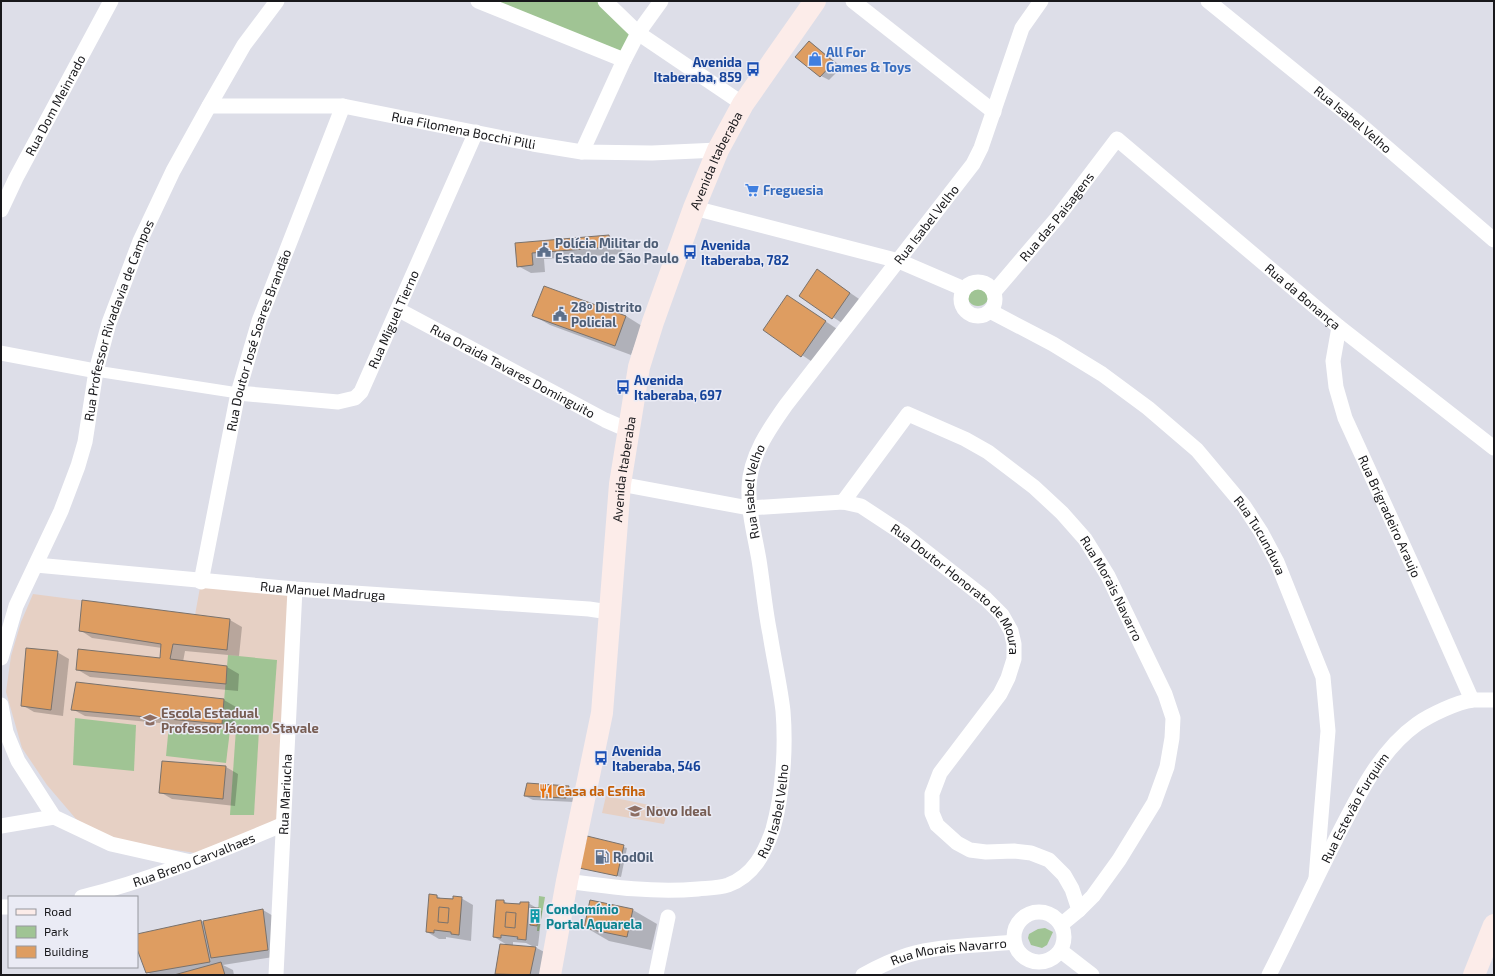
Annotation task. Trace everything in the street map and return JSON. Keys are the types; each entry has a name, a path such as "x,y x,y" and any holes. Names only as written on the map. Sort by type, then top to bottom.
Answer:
{"main road":[{"name":"Avenida Itaberaba","path":"550,975 566,881 602,713 620,484 639,367 653,322 694,208 718,150 743,104 815,1"},
{"path":"1474,975 1492,928"}],"street":[{"name":"Rua Dom Meinrado","path":"1,210 16,178 111,1"},
{"name":"Rua Professor Rivadavia de Campos","path":"1,658 16,606 61,511 78,466 85,442 96,371 109,323 140,241 173,171 208,106 244,45 277,1"},
{"path":"478,1 624,60"},
{"path":"605,1 638,34 743,104"},
{"path":"582,152 624,60 638,34 661,1"},
{"path":"853,1 994,112"},
{"name":"Rua Isabel Velho","path":"566,881 614,888 679,891 728,885 743,878 757,864 768,842 777,814 785,745 783,710 759,559 749,508 749,485 755,459 765,434 786,405 973,164 981,148 994,112 1022,28 1041,1"},
{"name":"Rua Isabel Velho","path":"1208,1 1356,121 1444,199 1494,240"},
{"name":"Rua Filomena Bocchi Pilli","path":"208,106 343,106 533,144 582,152 652,153 718,150"},
{"name":"Rua Doutor José Soares Brandão","path":"201,582 238,393 259,321 343,106"},
{"name":"Rua Miguel Tierno","path":"238,393 338,402 355,398 361,392 399,310 476,132"},
{"name":"Rua das Paisagens","path":"994,292 1057,218 1118,139"},
{"name":"Rua da Bonança","path":"1118,139 1339,327 1494,448"},
{"path":"694,208 899,261 964,289"},
{"path":"973,282 979,282 989,286 994,292 995,301 990,311 986,314 975,315 966,310 961,300 964,289 973,282"},
{"name":"Rua Oraida Tavares Dominguito","path":"399,310 605,420 628,430"},
{"name":"Rua Tucunduva","path":"990,311 1053,344 1102,374 1148,408 1197,450 1244,506 1261,532 1277,562 1323,676 1328,731 1324,798 1316,878"},
{"name":"Rua Brigradeiro Araujo","path":"1339,327 1333,361 1336,387 1345,418 1472,700"},
{"path":"1,353 96,371 238,393"},
{"name":"Rua Morais Navarro","path":"843,502 908,414 965,439 988,452 1034,487 1062,513 1085,539 1108,576 1165,694 1173,718 1172,738 1166,768 1154,803 1119,860 1094,896 1062,924"},
{"name":"Rua Doutor Honorato de Moura","path":"620,484 749,508 843,502 861,506 897,529 986,599 1002,615 1011,631 1014,644 1014,659 1008,678 986,715 940,774 932,794 932,813 937,825 957,843 970,850 986,852 1014,851 1031,853 1049,860 1064,875 1072,889 1079,910"},
{"name":"Rua Manuel Madruga","path":"36,565 201,582 589,609 609,612"},
{"name":"Rua Mariucha","path":"275,975 295,589"},
{"name":"Rua Estevão Furquim","path":"1269,975 1353,806 1374,770 1393,746 1417,724 1441,711 1472,700 1494,700"},
{"path":"1,705 6,732 18,761 54,817 111,844 191,862"},
{"path":"1,826 54,817"},
{"name":"Rua Breno Carvalhaes","path":"86,896 131,884 191,862 282,824"},
{"path":"1037,911 1051,914 1062,924 1065,938 1061,951 1052,960 1040,963 1028,961 1019,954 1013,942 1014,928 1023,916 1037,911"},
{"path":"656,975 668,917"},
{"name":"Rua Morais Navarro","path":"863,975 882,965 909,955 937,950 1013,942"},
{"path":"1061,951 1092,975"}],"shaded area":[{"name":"Escola Estadual Professor Jácomo Stavale","path":"201,582 289,585 284,816 202,854 109,840 76,819 47,785 22,748 6,692 11,656 21,622 33,594 195,615"},
{"name":"Novo Ideal","path":"606,796 668,809 664,824 602,813"}],"green space":[{"path":"482,1 605,1 638,33 624,60"},
{"path":"978,284 986,287 989,295 986,303 978,306 970,303 967,295 970,287"},
{"path":"228,655 277,660 272,729 222,724"},
{"path":"75,718 136,725 134,771 73,765"},
{"path":"169,725 230,730 226,763 166,756"},
{"path":"236,729 259,730 254,815 230,815"},
{"path":"539,896 545,897 539,931 537,931"},
{"path":"1045,928 1053,932 1047,945 1042,948 1031,945 1028,938 1029,934 1038,929"}],"building":[{"name":"All For Games & Toys","path":"809,41 834,62 820,77 795,57"},
{"name":"Polícia Militar do Estado de São Paulo","path":"609,235 611,247 532,253 533,265 517,267 515,243"},
{"path":"817,269 850,293 832,319 799,296"},
{"path":"544,286 626,316 615,346 532,316"},
{"path":"787,295 826,321 801,357 763,330"},
{"path":"82,600 230,619 227,650 173,644 170,659 227,666 226,684 76,670 78,649 160,658 161,644 79,631"},
{"path":"26,648 58,651 51,710 21,706"},
{"path":"76,682 224,699 222,724 71,710"},
{"path":"162,761 226,766 223,799 159,793"},
{"name":"Casa da Esfiha","path":"527,783 569,786 566,798 524,796"},
{"name":"RodOil","path":"587,836 624,845 617,876 579,868"},
{"path":"429,894 437,895 437,898 453,899 453,896 462,897 459,935 451,934 451,932 434,930 434,933 426,932"},
{"path":"496,900 504,900 504,903 520,904 520,902 529,902 526,940 517,939 518,937 501,935 501,938 493,937"},
{"path":"590,900 633,909 627,937 584,928"},
{"path":"439,907 449,908 448,923 438,922"},
{"path":"531,908 539,908 537,926 530,925"},
{"path":"263,909 268,950 211,958 203,921"},
{"path":"506,912 516,913 515,928 505,927"},
{"name":"Condomínio Portal Aquarela","path":"531,915 538,915 538,918 531,918"},
{"path":"201,920 210,962 146,973 138,952 138,934"},
{"path":"500,944 536,947 530,975 495,974"},
{"path":"221,962 225,975 174,975"}],"place":[{"name":"All For Games & Toys","path":"815,59"},
{"name":"Avenida Itaberaba, 859","path":"753,69"},
{"name":"Freguesia","path":"752,190"},
{"name":"Polícia Militar do Estado de São Paulo","path":"544,250"},
{"name":"Avenida Itaberaba, 782","path":"690,252"},
{"name":"28º Distrito Policial","path":"560,314"},
{"name":"Avenida Itaberaba, 697","path":"623,387"},
{"name":"Escola Estadual Professor Jácomo Stavale","path":"150,720"},
{"name":"Avenida Itaberaba, 546","path":"601,758"},
{"name":"Casa da Esfiha","path":"546,791"},
{"name":"Novo Ideal","path":"635,811"},
{"name":"RodOil","path":"602,857"},
{"name":"Condomínio Portal Aquarela","path":"535,916"}]}
